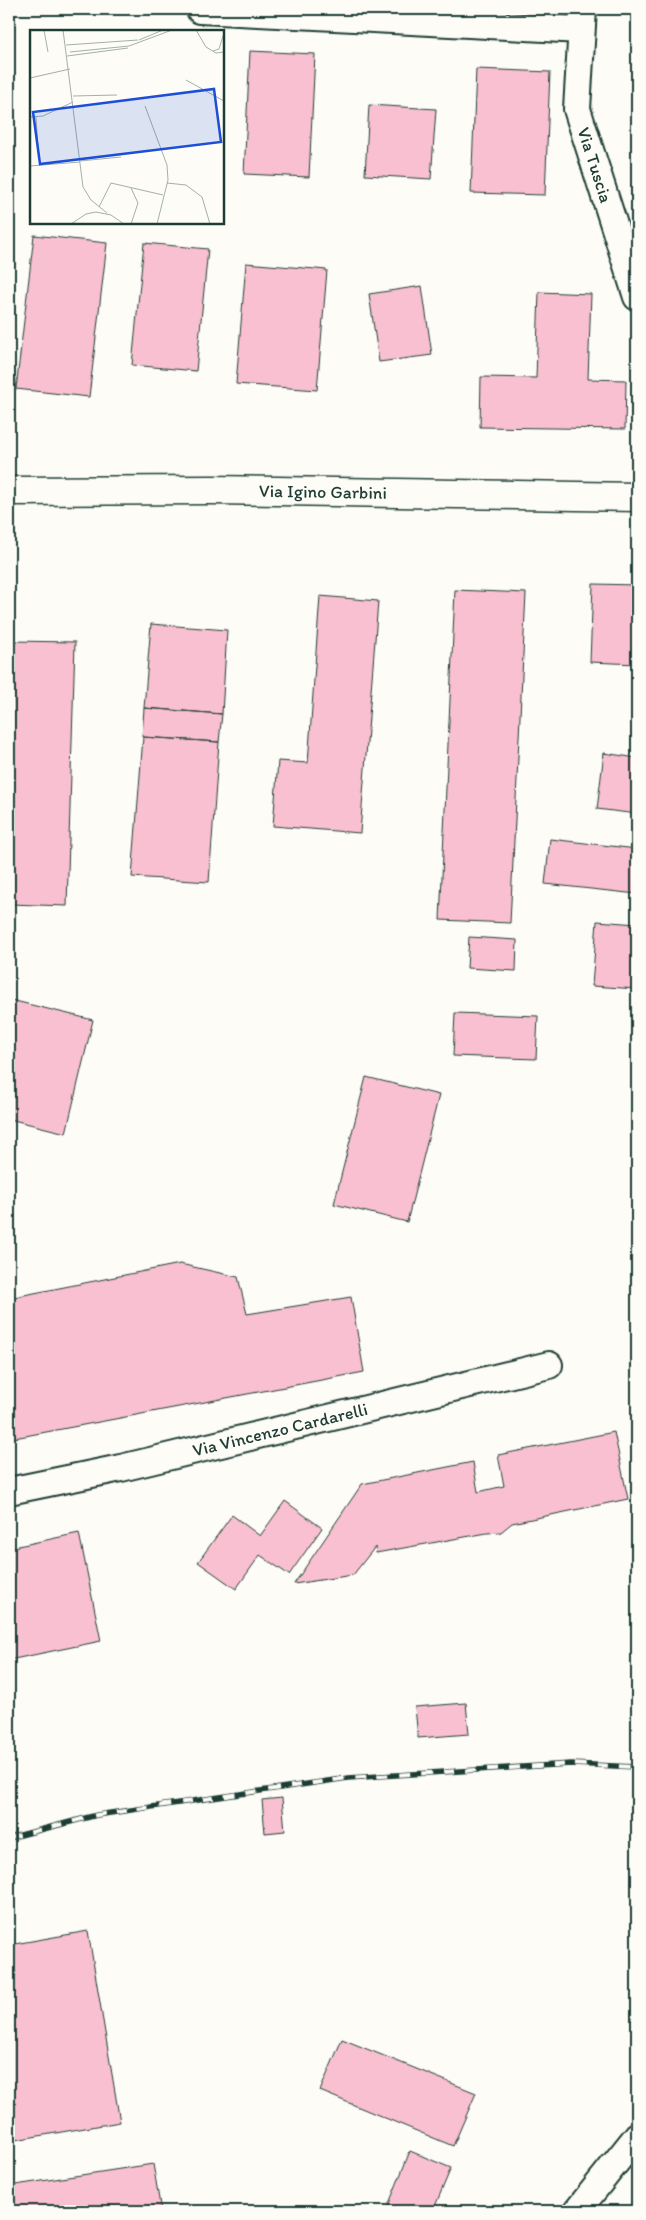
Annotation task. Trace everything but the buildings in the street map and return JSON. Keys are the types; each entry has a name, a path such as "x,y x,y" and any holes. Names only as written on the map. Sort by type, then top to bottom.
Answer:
{"street":[{"name":"Via Tuscia","path":"200,10 582,19 577,109 637,297"},
{"name":"Via Igino Garbini","path":"9,491 211,490 637,497"},
{"name":"Via Vincenzo Cardarelli","path":"9,1491 121,1468 549,1365"},
{"path":"577,2211 637,2136"}],"railway":[{"path":"9,1838 97,1815 348,1778 571,1764 637,1767"}]}
